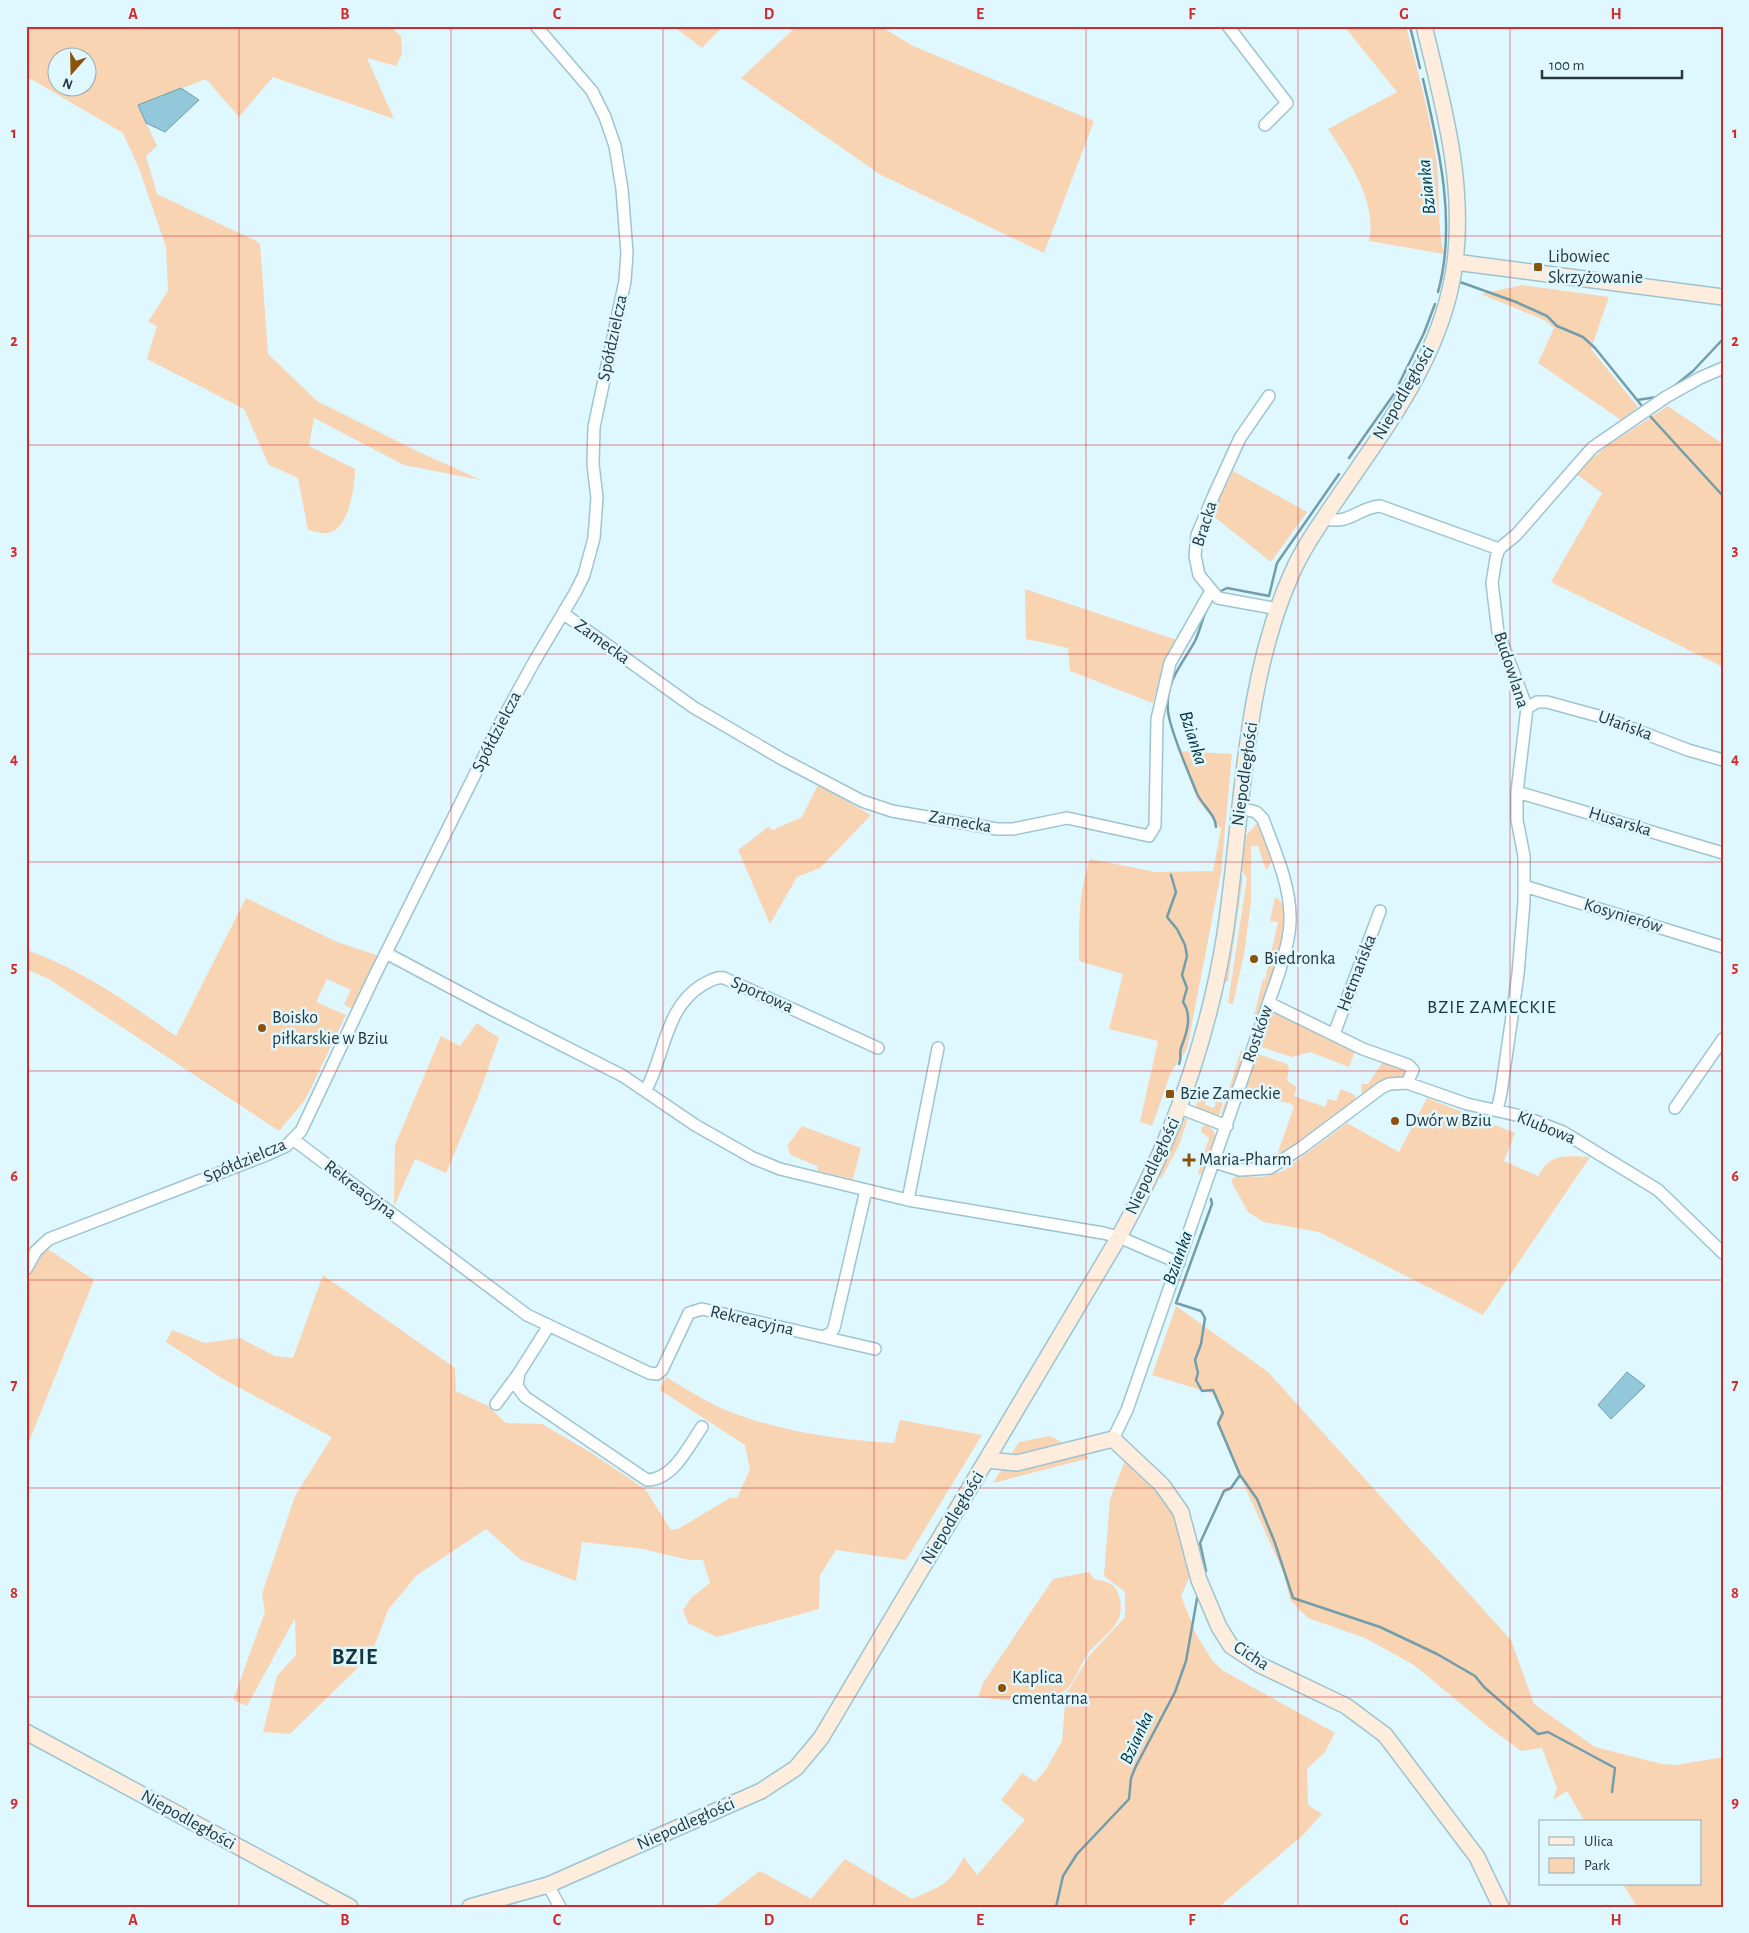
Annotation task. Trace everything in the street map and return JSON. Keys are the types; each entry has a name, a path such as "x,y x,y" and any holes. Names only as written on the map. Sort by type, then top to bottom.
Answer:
{"street":[{"name":"Spółdzielcza","path":"26,1269 36,1251 49,1239 266,1155 294,1140 301,1132 386,953 501,722 534,662 564,614 584,575 597,519 593,464 594,427 622,305 627,253 626,223 615,146 605,117 592,91 536,26"},
{"path":"1228,26 1287,103 1266,125"},
{"name":"Niepodległości","path":"470,1907 548,1885 761,1791 796,1768 808,1756 836,1715 1119,1238 1150,1178 1180,1108 1200,1045 1218,971 1225,934 1253,711 1278,609 1294,568 1324,518 1380,438 1416,381 1442,319 1455,262 1458,204 1456,167 1424,26"},
{"path":"1455,262 1723,297"},
{"path":"1324,518 1344,521 1372,507 1380,506 1499,549 1516,535 1592,448 1666,398 1700,378 1723,368"},
{"name":"Bracka","path":"1211,591 1199,575 1195,556 1197,535 1240,438 1269,396"},
{"name":"Budowlana","path":"1497,1110 1518,974 1524,886 1524,856 1517,820 1517,792 1527,708 1498,632 1492,582 1499,549"},
{"name":"Zamecka","path":"564,614 693,707 782,759 875,807 997,829 1013,829 1067,818 1149,836 1155,826 1157,719 1170,663 1211,591"},
{"path":"1211,591 1218,598 1278,609"},
{"name":"Ułańska","path":"1527,708 1537,702 1547,702 1602,717 1688,750 1723,760"},
{"name":"Husarska","path":"1517,792 1723,854"},
{"name":"Rostków","path":"1113,1439 1127,1410 1179,1264 1268,1003 1288,937 1289,899 1263,819 1256,812 1240,808"},
{"name":"Kosynierów","path":"1524,886 1723,947"},
{"name":"Hetmańska","path":"1334,1034 1380,911"},
{"path":"386,953 646,1090 695,1125 753,1158 780,1169 908,1200 1119,1238 1179,1264"},
{"name":"Sportowa","path":"646,1090 678,1007 692,992 717,977 724,978 878,1048"},
{"name":"Hetmańska","path":"1268,1003 1363,1049 1411,1067 1413,1070 1408,1083"},
{"path":"1675,1108 1723,1039"},
{"path":"908,1200 938,1048"},
{"name":"Klubowa","path":"1214,1162 1240,1170 1270,1168 1301,1148 1381,1088 1398,1082 1408,1083 1456,1100 1548,1125 1585,1144 1658,1190 1723,1253"},
{"path":"1180,1108 1227,1126"},
{"name":"Rekreacyjna","path":"294,1140 499,1296 548,1327 649,1372 657,1374 662,1370 689,1313 702,1309 875,1349"},
{"path":"823,1337 831,1333 834,1328 866,1190"},
{"path":"496,1404 519,1373 548,1327"},
{"path":"519,1373 517,1386 525,1396 647,1480 656,1480 668,1473 702,1427"},
{"path":"987,1460 1017,1463 1113,1439"},
{"name":"Cicha","path":"1113,1439 1162,1484 1182,1512 1199,1580 1219,1628 1231,1646 1260,1665 1346,1706 1385,1735 1477,1857 1501,1907"},
{"name":"Niepodległości","path":"26,1732 350,1907"},
{"path":"548,1885 560,1907"}],"green space":[{"path":"26,26 314,26 326,30 327,26 389,26 401,36 402,54 396,66 367,58 394,119 273,77 239,117 206,79 138,105 157,146 146,156 157,194 260,243 268,354 317,401 419,452 481,480 404,465 314,418 309,446 355,469 355,477 352,496 346,516 341,524 335,530 328,533 308,530 298,478 269,465 244,409 147,359 157,326 148,322 168,291 166,247 140,171 123,133 63,98 98,98 98,48 48,48 48,89 26,76"},
{"path":"673,26 723,26 702,48"},
{"path":"797,26 880,26 913,46 1094,121 1044,253 881,175 741,78"},
{"path":"1344,26 1406,26 1433,141 1437,171 1440,230 1444,254 1369,241 1371,227 1365,197 1352,168 1328,129 1397,92"},
{"path":"1522,285 1609,297 1591,349 1638,407 1621,420 1538,363 1554,328 1544,320 1481,294"},
{"path":"1668,406 1723,444 1723,667 1551,582 1602,493 1575,473 1607,446"},
{"path":"1233,471 1307,512 1271,562 1212,515"},
{"path":"1025,589 1177,640 1164,662 1153,703 1070,671 1068,648 1026,639"},
{"path":"1180,751 1232,754 1221,873 1187,1049 1171,1072 1152,1126 1140,1122 1158,1041 1109,1029 1123,974 1079,961 1080,909 1083,884 1090,859 1156,872 1213,871 1221,829 1197,799"},
{"path":"818,785 871,815 820,868 797,877 770,924 738,850 768,827 773,830 802,817"},
{"path":"1259,821 1269,846 1271,860 1266,870 1258,846 1251,846 1251,903 1244,954 1233,1004 1228,1003 1247,878 1240,869 1244,838"},
{"path":"1237,870 1243,878 1228,981 1224,984 1224,965"},
{"path":"1275,897 1283,905 1286,918 1285,934 1258,1013 1252,1015 1255,1012 1263,979 1265,980 1278,922 1270,921"},
{"path":"246,898 337,942 379,956 352,1009 344,1004 351,990 327,979 316,1002 346,1015 305,1100 279,1131 49,979 26,969 26,950 85,977 122,999 176,1036"},
{"path":"1275,1010 1356,1049 1349,1067 1310,1052 1292,1057 1261,1047 1259,1045 1271,1012"},
{"path":"477,1023 499,1038 478,1097 446,1173 415,1159 394,1206 395,1145 441,1036 460,1046"},
{"path":"1241,1050 1246,1056 1225,1113 1221,1115"},
{"path":"1258,1054 1287,1064 1289,1068 1287,1081 1297,1087 1294,1096 1325,1107 1328,1099 1336,1101 1341,1089 1355,1095 1356,1101 1315,1133 1275,1160 1294,1107 1290,1103 1246,1096 1248,1075 1255,1055"},
{"path":"1385,1059 1408,1067 1404,1077 1387,1079 1363,1095 1361,1090 1362,1084 1368,1084"},
{"path":"1199,1096 1206,1098 1205,1105 1214,1108 1216,1101 1223,1103 1219,1115 1195,1109"},
{"path":"1427,1098 1515,1133 1504,1161 1538,1176 1543,1168 1554,1159 1566,1156 1590,1157 1483,1315 1319,1232 1264,1222 1248,1212 1231,1181 1236,1175 1262,1177 1283,1171 1347,1123 1399,1152"},
{"path":"1188,1118 1179,1145 1161,1179 1158,1175 1181,1120"},
{"path":"1206,1125 1212,1129 1216,1141 1213,1156 1205,1177 1198,1173 1209,1138 1201,1132 1202,1127"},
{"path":"802,1126 861,1148 853,1179 818,1171 817,1166 791,1155 787,1146"},
{"path":"42,1245 94,1280 26,1449 26,1285"},
{"path":"323,1275 455,1368 456,1391 488,1406 506,1423 542,1424 590,1452 645,1489 671,1530 678,1529 730,1498 737,1498 750,1470 745,1445 660,1390 666,1377 723,1409 785,1429 851,1440 894,1443 900,1420 982,1435 906,1560 836,1550 820,1575 819,1609 717,1637 688,1623 683,1610 691,1598 710,1583 703,1560 689,1560 643,1549 582,1542 576,1581 521,1560 486,1529 417,1575 388,1610 371,1655 290,1734 263,1732 277,1676 296,1655 295,1618 247,1706 233,1700 265,1612 262,1594 295,1496 332,1437 223,1379 166,1342 172,1330 205,1343 240,1338 275,1356 293,1358"},
{"path":"1176,1306 1268,1372 1511,1640 1534,1704 1595,1747 1662,1764 1676,1765 1723,1757 1723,1907 1637,1907 1624,1886 1702,1886 1702,1820 1584,1820 1567,1791 1553,1800 1557,1788 1542,1748 1521,1751 1414,1665 1365,1638 1308,1618 1290,1600 1284,1574 1217,1424 1221,1409 1214,1394 1152,1375"},
{"path":"1050,1436 1090,1458 993,1483 1019,1442"},
{"path":"1125,1461 1157,1493 1177,1520 1190,1576 1181,1596 1197,1636 1212,1660 1222,1670 1335,1733 1325,1752 1307,1769 1308,1805 1322,1814 1303,1835 1219,1907 713,1907 760,1871 811,1899 845,1859 912,1899 937,1888 948,1880 964,1857 977,1875 1025,1820 1001,1800 1022,1773 1035,1782 1045,1771 1062,1741 1066,1694 1090,1655 1125,1617 1125,1592 1104,1576 1110,1499"},
{"path":"1089,1572 1094,1579 1113,1585 1119,1596 1120,1615 1112,1629 1087,1655 1068,1688 1054,1695 1033,1700 999,1700 978,1697 983,1683 1053,1579"}],"water":[{"path":"181,88 199,100 165,132 146,123 138,105"},
{"path":"1627,1372 1645,1386 1611,1419 1598,1405"}],"waterway":[{"name":"Bzianka","path":"1410,26 1420,68"},
{"name":"Bzianka","path":"1423,79 1440,159 1446,212 1446,239 1438,292"},
{"path":"1460,282 1516,302 1547,316 1557,326 1583,337 1595,348 1642,406"},
{"name":"Bzianka","path":"1349,458 1394,394 1424,333 1435,304"},
{"path":"1672,388 1693,371 1723,339"},
{"path":"1637,400 1657,397"},
{"path":"1649,415 1723,496"},
{"name":"Bzianka","path":"1219,592 1227,588 1269,596 1277,563 1339,474"},
{"name":"Bzianka","path":"1207,609 1195,641 1172,682 1169,691 1168,711 1176,740 1198,796 1211,813 1216,827"},
{"name":"Bzianka","path":"1171,875 1176,892 1167,917 1177,929 1185,945 1187,956 1182,975 1187,988 1183,1002 1188,1013 1188,1019 1180,1050 1179,1064"},
{"name":"Bzianka","path":"1206,1571 1200,1543 1224,1491 1231,1488 1240,1475 1218,1423 1223,1413 1213,1390 1202,1391 1196,1380 1198,1373 1195,1360 1201,1344 1205,1318 1201,1311 1176,1303 1212,1204 1211,1199"},
{"path":"1240,1475 1257,1499 1275,1543 1293,1598 1380,1627 1437,1654 1475,1676 1484,1687 1538,1734 1548,1732 1615,1768 1612,1792"},
{"name":"Bzianka","path":"1056,1907 1063,1876 1077,1854 1129,1799 1131,1778 1175,1692 1186,1661 1198,1593"}],"place":[{"name":"Libowiec Skrzyżowanie","path":"1538,267"},
{"name":"Biedronka","path":"1254,959"},
{"name":"Boisko piłkarskie w Bziu","path":"262,1028"},
{"name":"Bzie Zameckie","path":"1170,1094"},
{"name":"Dwór w Bziu","path":"1395,1121"},
{"name":"Maria-Pharm","path":"1189,1160"},
{"name":"Kaplica cmentarna","path":"1002,1688"}],"district":[{"name":"BZIE ZAMECKIE","path":"1492,1007"},
{"name":"BZIE","path":"355,1657"}]}
